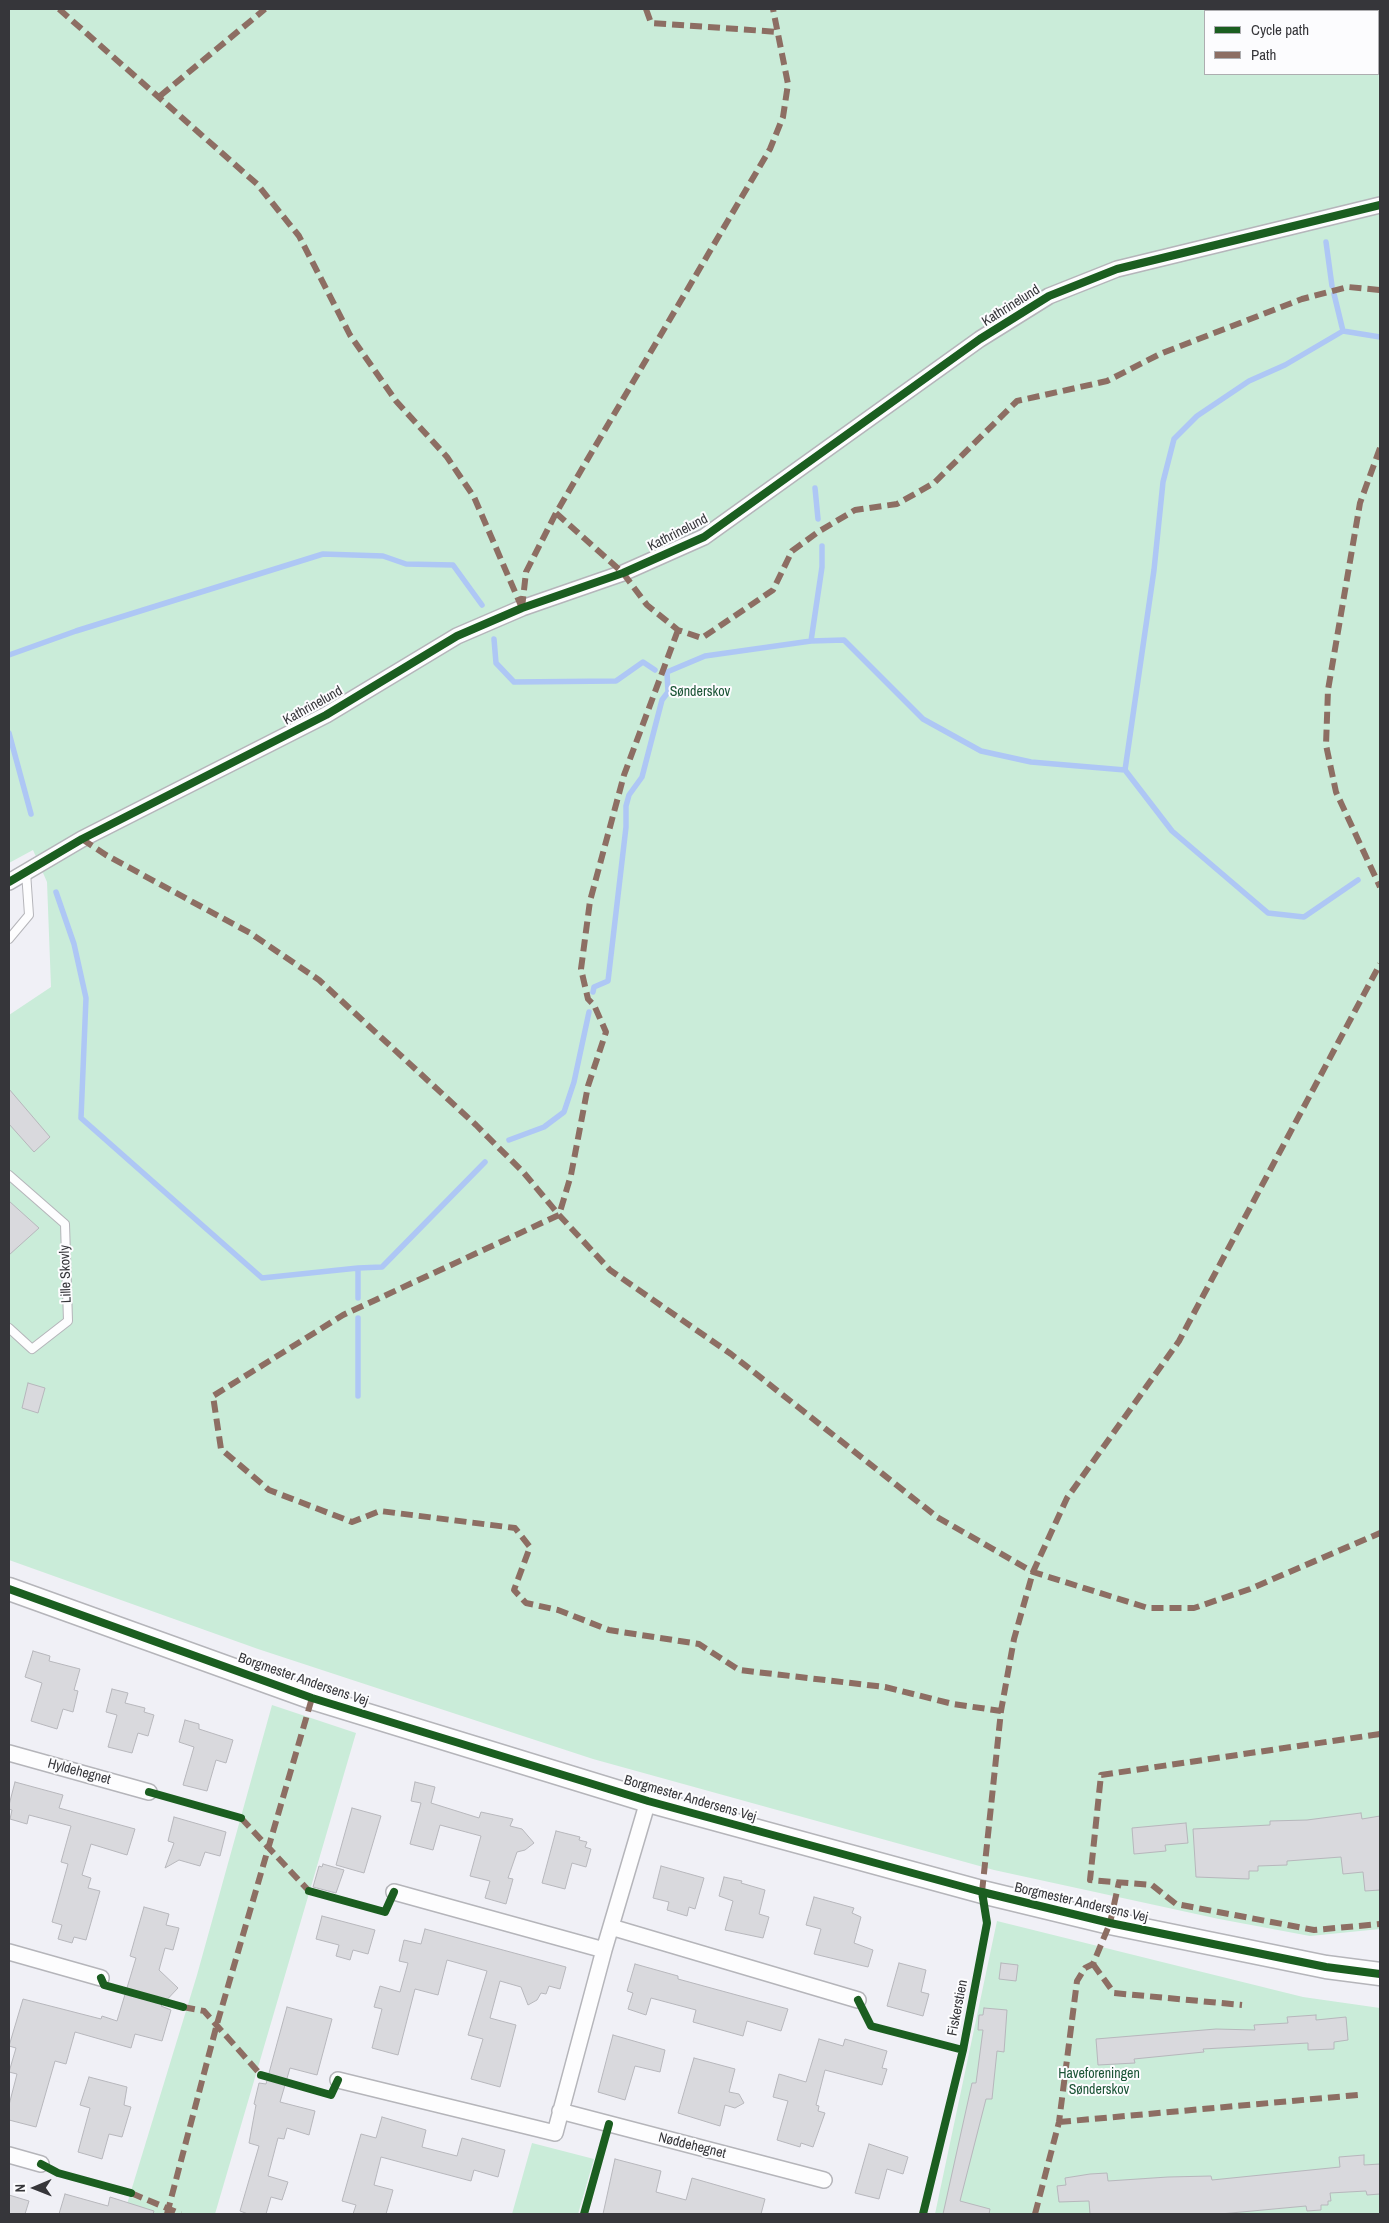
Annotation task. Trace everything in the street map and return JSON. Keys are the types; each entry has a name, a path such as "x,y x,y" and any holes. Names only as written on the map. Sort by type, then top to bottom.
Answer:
{"street":[{"name":"Kathrinelund","path":"9,882 82,839 326,714 457,636 522,608 624,573 704,537 980,339 1049,296 1117,269 1380,205"},
{"name":"Borgmester Andersens Vej","path":"9,1589 312,1698 648,1801 982,1892 1110,1923 1326,1967 1380,1974"},
{"name":"Hyldehegnet","path":"9,1753 148,1792"},
{"path":"338,2080 554,2134 604,1950 648,1801"},
{"path":"394,1892 604,1950"},
{"path":"611,1927 858,2000"},
{"path":"9,1952 101,1978"},
{"name":"Nøddehegnet","path":"560,2111 824,2180"},
{"path":"9,2154 41,2164"}],"lane":[{"path":"9,939 29,915 26,872"},
{"name":"Lille Skovly","path":"9,1175 65,1224 68,1321 32,1349 9,1328"}],"green space":[{"name":"Sønderskov","path":"9,9 1380,9 1380,1929 1310,1936 1219,1919 994,1870 593,1759 258,1649 9,1560 9,1015 51,987 47,882 33,850 9,863"},
{"path":"272,1705 356,1733 215,2214 124,2214 197,1975"},
{"name":"Haveforeningen Sønderskov","path":"997,1921 1303,1997 1380,2008 1380,2214 935,2214"},
{"path":"532,2143 594,2159 578,2214 512,2214"}],"building":[{"path":"9,1089 50,1137 34,1152 9,1124"},
{"path":"9,1201 39,1228 9,1255"},
{"path":"28,1383 45,1388 38,1413 22,1408"},
{"path":"33,1651 50,1656 49,1661 80,1669 74,1690 78,1691 73,1712 63,1709 57,1729 31,1721 42,1683 25,1677"},
{"path":"112,1689 128,1693 125,1703 145,1708 144,1712 154,1715 148,1736 138,1733 132,1753 108,1747 117,1715 106,1712"},
{"path":"185,1720 199,1724 199,1729 233,1740 226,1763 216,1760 207,1791 183,1785 194,1747 179,1742"},
{"path":"15,1782 63,1795 59,1808 135,1829 127,1855 91,1844 82,1875 91,1878 88,1888 100,1891 86,1940 74,1937 72,1943 58,1939 62,1925 52,1922 68,1864 61,1862 71,1826 29,1815 27,1824 10,1819 12,1810 9,1809 9,1805"},
{"path":"415,1782 435,1787 431,1803 479,1818 481,1812 513,1819 510,1826 522,1829 534,1843 525,1850 517,1852 508,1878 513,1879 506,1904 485,1898 490,1881 470,1876 481,1836 440,1825 433,1850 410,1844 421,1803 411,1801"},
{"path":"352,1808 381,1816 364,1873 336,1865"},
{"path":"1361,1813 1362,1819 1380,1816 1380,1890 1365,1891 1363,1872 1343,1874 1341,1857 1287,1861 1287,1865 1258,1866 1258,1871 1249,1871 1249,1879 1196,1877 1193,1829 1270,1825 1270,1821 1307,1820"},
{"path":"174,1817 226,1832 220,1856 205,1852 200,1866 179,1860 165,1868 174,1843 168,1841"},
{"path":"1186,1823 1188,1843 1165,1845 1166,1851 1134,1854 1132,1828"},
{"path":"556,1831 580,1837 579,1840 587,1842 585,1847 591,1849 586,1867 572,1863 565,1889 542,1883"},
{"path":"323,1864 344,1870 336,1893 313,1887 319,1866 322,1867"},
{"path":"661,1866 704,1878 695,1909 689,1907 687,1916 667,1910 669,1902 653,1898"},
{"path":"724,1877 742,1881 741,1883 765,1890 759,1914 769,1917 763,1938 725,1930 733,1901 719,1896"},
{"path":"814,1897 854,1908 852,1913 861,1917 854,1943 873,1950 868,1967 814,1954 821,1929 806,1925"},
{"path":"144,1907 169,1914 166,1925 179,1928 173,1950 165,1948 159,1970 178,1988 161,2006 171,2010 162,2041 135,2034 131,2048 75,2032 66,2064 55,2061 36,2127 9,2120 9,2105 17,2074 9,2072 16,2048 9,2046 23,1999 101,2019 102,2016 117,2021 136,1958 130,1956"},
{"path":"322,1916 375,1930 368,1954 353,1950 350,1960 336,1956 339,1945 316,1939"},
{"path":"425,1929 566,1967 560,1989 549,1986 546,1994 541,1993 537,2000 528,2005 521,1987 500,1981 490,2018 516,2025 500,2087 471,2079 483,2039 468,2035 487,1971 447,1960 438,1995 415,1989 398,2055 372,2048 382,2009 374,2007 380,1986 400,1992 408,1963 399,1961 404,1940 421,1944"},
{"path":"899,1963 926,1970 921,1992 929,1994 923,2016 887,2006"},
{"path":"1001,1963 1018,1965 1016,1981 999,1979"},
{"path":"635,1964 678,1976 678,1979 788,2009 781,2031 747,2021 743,2036 693,2022 696,2010 651,1998 646,2015 628,2009 633,1993 627,1991"},
{"path":"287,2007 332,2019 317,2075 290,2068 280,2102 315,2111 309,2135 287,2128 284,2139 278,2138 268,2176 288,2182 282,2200 271,2197 266,2214 248,2214 240,2211 259,2146 249,2143 256,2105 254,2104 259,2083 266,2084"},
{"path":"984,2008 1007,2010 1004,2052 997,2051 992,2099 986,2099 960,2201 990,2209 989,2214 943,2214 972,2083 976,2083 983,2030 978,2030 979,2015 983,2015"},
{"path":"1316,2015 1316,2020 1346,2017 1348,2040 1334,2042 1334,2049 1308,2050 1308,2043 1203,2049 1204,2052 1134,2059 1135,2063 1098,2065 1096,2039 1216,2029 1255,2030 1254,2025 1288,2023 1287,2017"},
{"path":"613,2035 665,2050 660,2072 635,2066 625,2100 598,2092"},
{"path":"819,2039 843,2046 845,2039 887,2051 882,2068 887,2069 882,2085 825,2070 816,2105 819,2106 818,2111 825,2113 813,2147 801,2143 800,2147 777,2140 788,2101 773,2097 779,2074 806,2082"},
{"path":"694,2058 735,2069 729,2092 739,2094 744,2103 735,2108 725,2105 720,2126 678,2113"},
{"path":"89,2077 127,2087 124,2105 131,2107 122,2137 109,2134 102,2159 78,2152 90,2108 80,2105"},
{"path":"382,2117 426,2130 422,2147 457,2156 462,2138 505,2150 498,2177 474,2170 471,2181 381,2157 374,2185 393,2190 386,2214 353,2214 356,2205 342,2201 361,2134 376,2138"},
{"path":"869,2144 908,2157 903,2174 887,2169 879,2199 855,2193"},
{"path":"1364,2155 1364,2165 1380,2164 1380,2194 1367,2195 1366,2191 1330,2193 1331,2201 1328,2201 1328,2205 1321,2205 1321,2210 1307,2211 1306,2206 1220,2214 1090,2214 1089,2201 1059,2202 1057,2186 1066,2185 1065,2178 1090,2174 1107,2173 1108,2181 1211,2176 1212,2180 1340,2167 1339,2157"},
{"path":"615,2159 661,2171 656,2192 686,2200 692,2178 765,2199 761,2214 603,2214"},
{"path":"65,2194 108,2206 110,2197 154,2211 153,2214 59,2214"},
{"path":"9,2195 29,2201 25,2214 9,2214"}],"waterway":[{"path":"1326,242 1332,286"},
{"path":"1334,294 1343,331"},
{"path":"1125,770 1154,570 1163,482 1174,439 1197,416 1249,381 1285,365 1343,331 1380,337"},
{"path":"815,488 818,519"},
{"path":"811,641 822,567 822,546"},
{"path":"9,655 76,631 323,554 383,556 406,564 453,565 482,605"},
{"path":"494,639 496,663 514,682 616,681 643,662 655,670"},
{"path":"593,992 594,987 608,981 626,827 626,806 629,795 642,777 662,700 668,692 667,672 705,656 811,641 844,640 923,719 981,751 1031,762 1125,770 1172,831 1268,913 1304,917 1358,880"},
{"path":"9,733 31,814"},
{"path":"56,892 74,944 86,998 81,1118 262,1278 358,1268 358,1298"},
{"path":"509,1140 544,1127 564,1112 574,1082 589,1012"},
{"path":"358,1268 382,1267 485,1162"},
{"path":"358,1318 358,1396"}],"marked path":[{"path":"59,9 257,184 299,236 350,335 396,401 447,457 474,497 522,608"},
{"path":"160,96 265,9"},
{"path":"646,9 651,23 779,32"},
{"path":"522,608 526,572 556,513 770,149 783,117 788,84 773,9"},
{"path":"556,513 623,573 647,605 678,630 702,638 773,590 792,551 818,532 855,510 897,504 934,483 1017,401 1107,381 1160,354 1302,299 1348,287 1380,290"},
{"path":"1380,448 1360,503 1328,690 1326,745 1336,792 1380,887"},
{"path":"678,630 624,775 590,901 581,969 588,999 594,1005 606,1032 588,1086 571,1175 559,1215 343,1315 213,1396 221,1449 269,1490 352,1522 380,1511 515,1528 530,1547 514,1590 526,1603 558,1610 609,1630 699,1644 739,1670 885,1687 953,1704 1001,1711"},
{"path":"82,839 106,855 250,933 319,980 476,1125 524,1173 559,1215 610,1270 731,1354 937,1517 1033,1572 1148,1608 1194,1608 1250,1589 1380,1533"},
{"path":"982,1892 1001,1711 1014,1639 1033,1572 1067,1498 1179,1341 1380,964"},
{"path":"167,2214 217,2024 312,1698"},
{"path":"1380,1734 1101,1775 1090,1880 1152,1885 1176,1904 1314,1930 1380,1924"},
{"path":"241,1818 309,1891"},
{"path":"1110,1923 1119,1882"},
{"path":"1035,2214 1059,2122 1077,1981 1085,1968 1093,1964 1110,1923"},
{"path":"1093,1964 1114,1993 1242,2005"},
{"path":"183,2007 204,2011 261,2075"},
{"path":"1059,2122 1358,2095"},
{"path":"131,2193 181,2214"}],"cycle path":[{"path":"9,882 82,839 326,715 457,636 522,608 623,573 704,537 980,339 1049,296 1117,269 1380,205"},
{"path":"9,1589 312,1698 648,1801 982,1892 1110,1923 1326,1967 1380,1974"},
{"path":"149,1792 241,1818"},
{"path":"309,1891 385,1912 394,1892"},
{"name":"Fiskerstien","path":"923,2214 963,2050 987,1923 982,1892"},
{"path":"101,1978 104,1985 183,2007"},
{"path":"858,2000 871,2026 963,2050"},
{"path":"261,2075 331,2095 338,2080"},
{"path":"584,2214 609,2124"},
{"path":"41,2164 58,2173 131,2193"}]}
